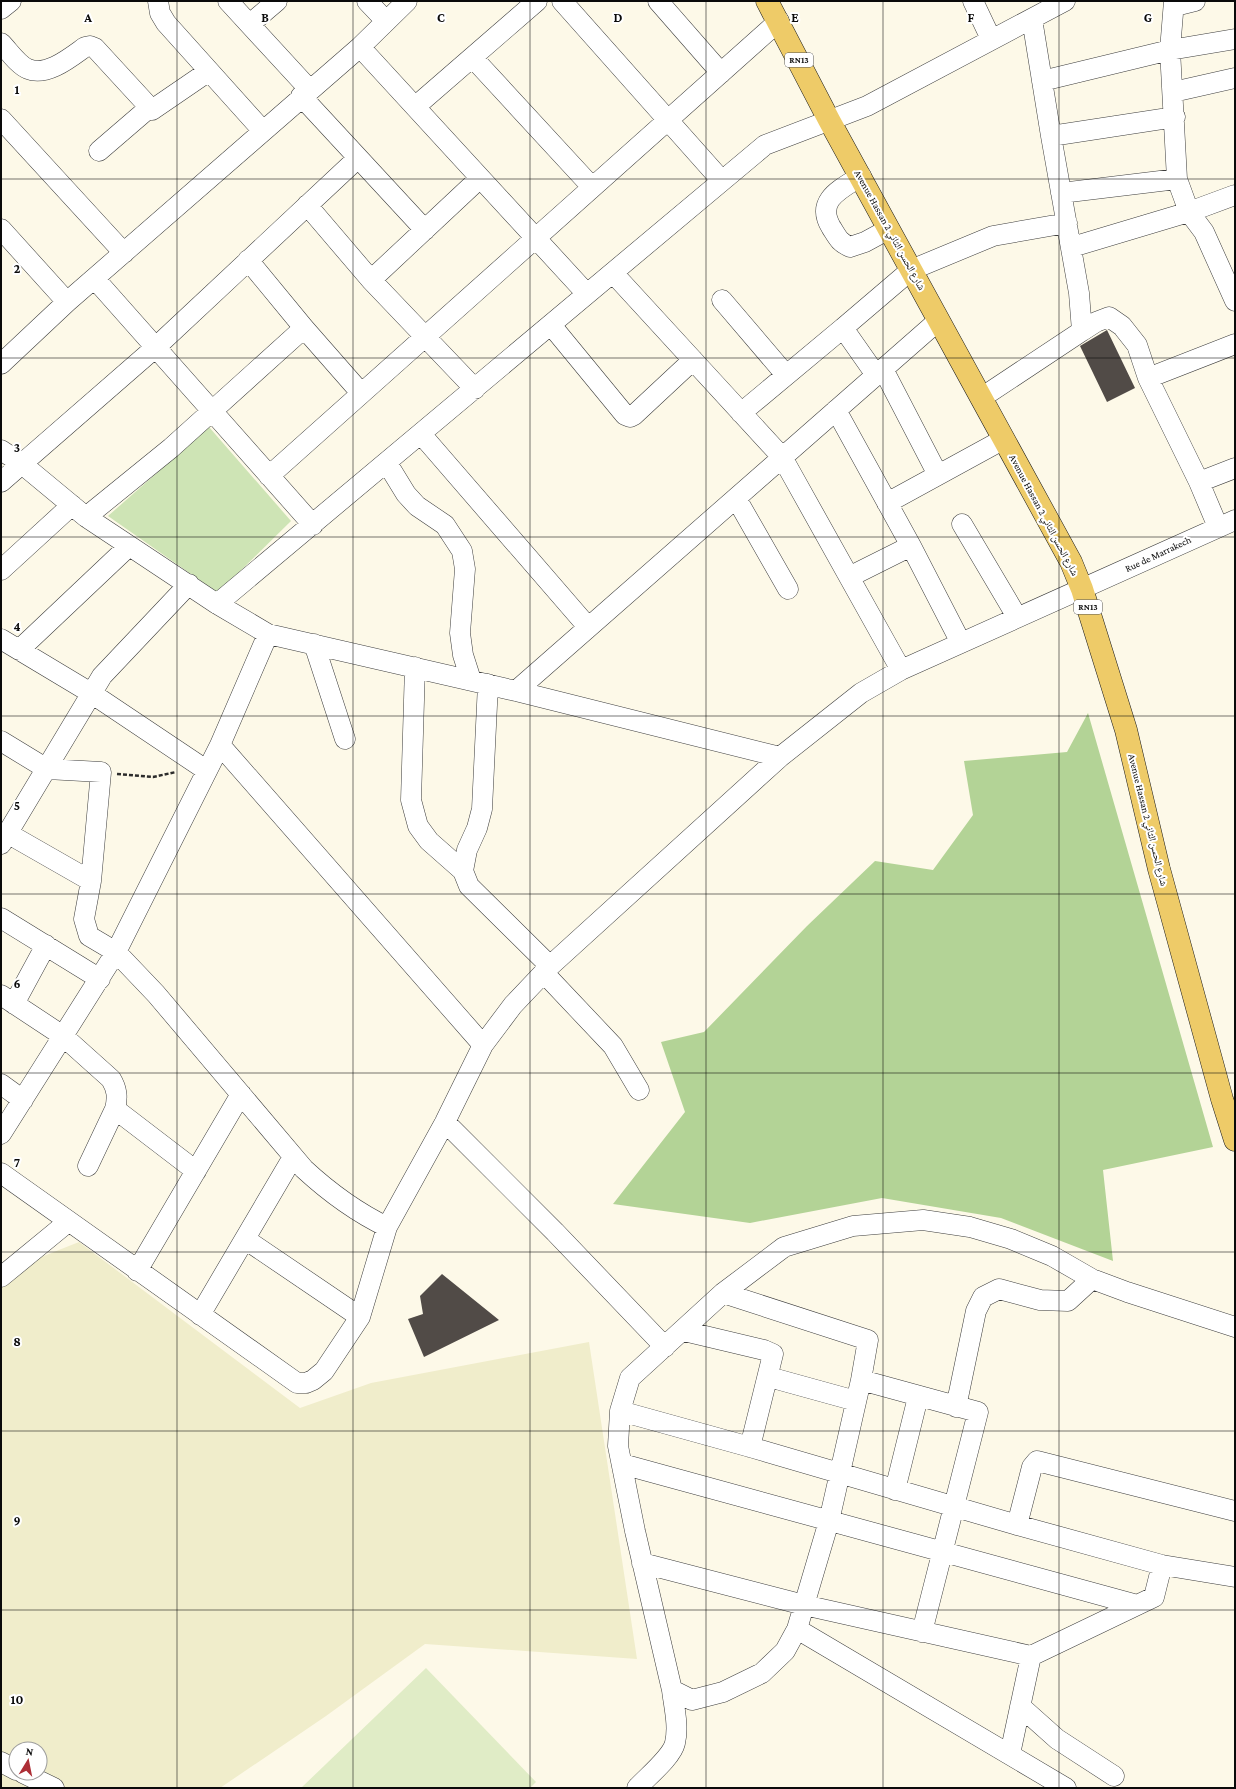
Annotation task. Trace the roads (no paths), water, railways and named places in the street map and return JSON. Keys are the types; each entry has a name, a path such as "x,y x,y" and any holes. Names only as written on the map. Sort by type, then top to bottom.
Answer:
{"main road":[{"name":"Avenue Hassan 2 شارع الحسن الثاني","path":"767,1 779,21 829,120 940,320 1071,562 1082,589 1126,730 1159,868 1222,1099 1235,1140"}],"street":[{"path":"1,9 11,1"},
{"path":"158,1 160,13 166,23 263,131"},
{"path":"228,1 250,24 358,158 425,230"},
{"path":"250,24 276,1"},
{"path":"367,1 386,21"},
{"path":"1,364 67,302 305,93 360,47 407,1"},
{"path":"416,106 537,1"},
{"path":"562,1 722,181"},
{"path":"658,1 721,73"},
{"path":"973,1 991,39"},
{"path":"217,604 765,146 867,106 1065,1"},
{"path":"1195,1 1174,3 1170,50 1175,117 1177,179 1189,212 1204,232 1235,300"},
{"path":"1032,18 1060,193 1080,293 1082,331"},
{"path":"269,476 361,392 779,21"},
{"path":"1042,81 1170,50 1235,39"},
{"path":"1,43 27,69 35,71 58,65 85,47 90,46 95,48 149,108 155,110 209,71"},
{"path":"360,47 416,106 587,294"},
{"path":"473,58 592,187"},
{"path":"1173,92 1235,78"},
{"path":"99,151 149,108"},
{"path":"1051,136 1175,117"},
{"path":"4,129 124,253"},
{"path":"1,482 156,347 358,158"},
{"path":"861,176 832,195 827,205 826,218 841,243 850,247 865,242 889,228"},
{"path":"371,280 480,178"},
{"path":"1060,193 1177,179"},
{"path":"1072,247 1189,212 1235,195"},
{"path":"307,205 371,280 475,389"},
{"path":"741,413 912,270 993,236 1067,223"},
{"path":"4,239 67,302"},
{"path":"248,260 304,328 361,392"},
{"path":"613,273 782,458 901,670"},
{"path":"95,279 313,525"},
{"path":"722,300 786,375"},
{"path":"982,398 1105,317 1112,319 1122,326 1137,345 1148,378 1199,482 1226,523"},
{"path":"516,691 940,320"},
{"path":"551,325 625,415 630,417 634,415 693,360"},
{"path":"1,570 79,511 171,448 304,328"},
{"path":"843,328 880,372 938,475"},
{"path":"1148,378 1235,344"},
{"path":"836,410 911,546 961,643"},
{"path":"421,434 588,627"},
{"path":"887,503 1004,439"},
{"path":"1,450 22,464 79,511 129,546 189,584 217,604 268,634 480,682 780,757"},
{"path":"387,463 406,494 417,506 445,526 462,552 465,570 460,633 463,655 480,682 482,809 477,828 467,850 463,871 468,886 547,970 613,1046 639,1090"},
{"path":"1199,482 1235,468"},
{"path":"736,498 788,589"},
{"name":"Rue de Marrakech","path":"1,1173 297,1383 306,1383 313,1380 324,1371 360,1318 387,1226 445,1122 483,1045 512,1005 547,970 780,757 861,693 901,670 1226,523"},
{"path":"962,524 1017,617"},
{"path":"19,650 129,546"},
{"path":"849,577 911,546"},
{"path":"91,881 4,839 102,676 189,584"},
{"path":"1,1134 116,952 200,766 220,745 268,634"},
{"path":"1,639 91,694 200,766"},
{"path":"314,644 345,739"},
{"path":"415,667 410,800 418,826 429,841 463,871"},
{"path":"1,741 46,769 101,772 91,881 84,919 89,936 116,952 156,994 293,1157 326,1189 365,1216 387,1226"},
{"path":"220,745 483,1045"},
{"path":"1,918 100,979"},
{"path":"46,945 7,1000 63,1036 111,1079 116,1087 118,1099 116,1109 88,1166"},
{"path":"1,1084 23,1100"},
{"path":"138,1271 241,1094"},
{"path":"116,1109 196,1171"},
{"path":"445,1122 555,1232 665,1347"},
{"path":"200,1314 293,1157"},
{"path":"637,1788 669,1754 675,1744 676,1726 672,1690 642,1563 618,1446 620,1411 630,1378 684,1331 723,1293 784,1247 853,1226 923,1220 970,1227 1011,1239 1052,1256 1092,1279 1235,1327"},
{"path":"1,1277 68,1222"},
{"path":"245,1239 360,1318"},
{"path":"956,1407 976,1311 983,1297 999,1289 1040,1300 1068,1301 1092,1279"},
{"path":"672,1690 692,1700 723,1692 762,1673 785,1651 797,1629 829,1521 838,1474 861,1380 868,1340 723,1293"},
{"path":"684,1331 773,1354 774,1359 750,1447"},
{"path":"769,1377 856,1401"},
{"path":"861,1380 918,1397 978,1412 922,1632"},
{"path":"895,1490 918,1397"},
{"path":"620,1411 750,1447 954,1508 1162,1565 1235,1577"},
{"path":"1017,1525 1032,1467 1037,1461 1235,1511"},
{"path":"622,1464 1136,1605"},
{"path":"642,1563 804,1605 1031,1656 1154,1597 1162,1565"},
{"path":"797,1629 1066,1788"},
{"path":"1010,1754 1031,1656"},
{"path":"1020,1706 1057,1739 1114,1776"},
{"path":"40,1781 54,1788"}]}
